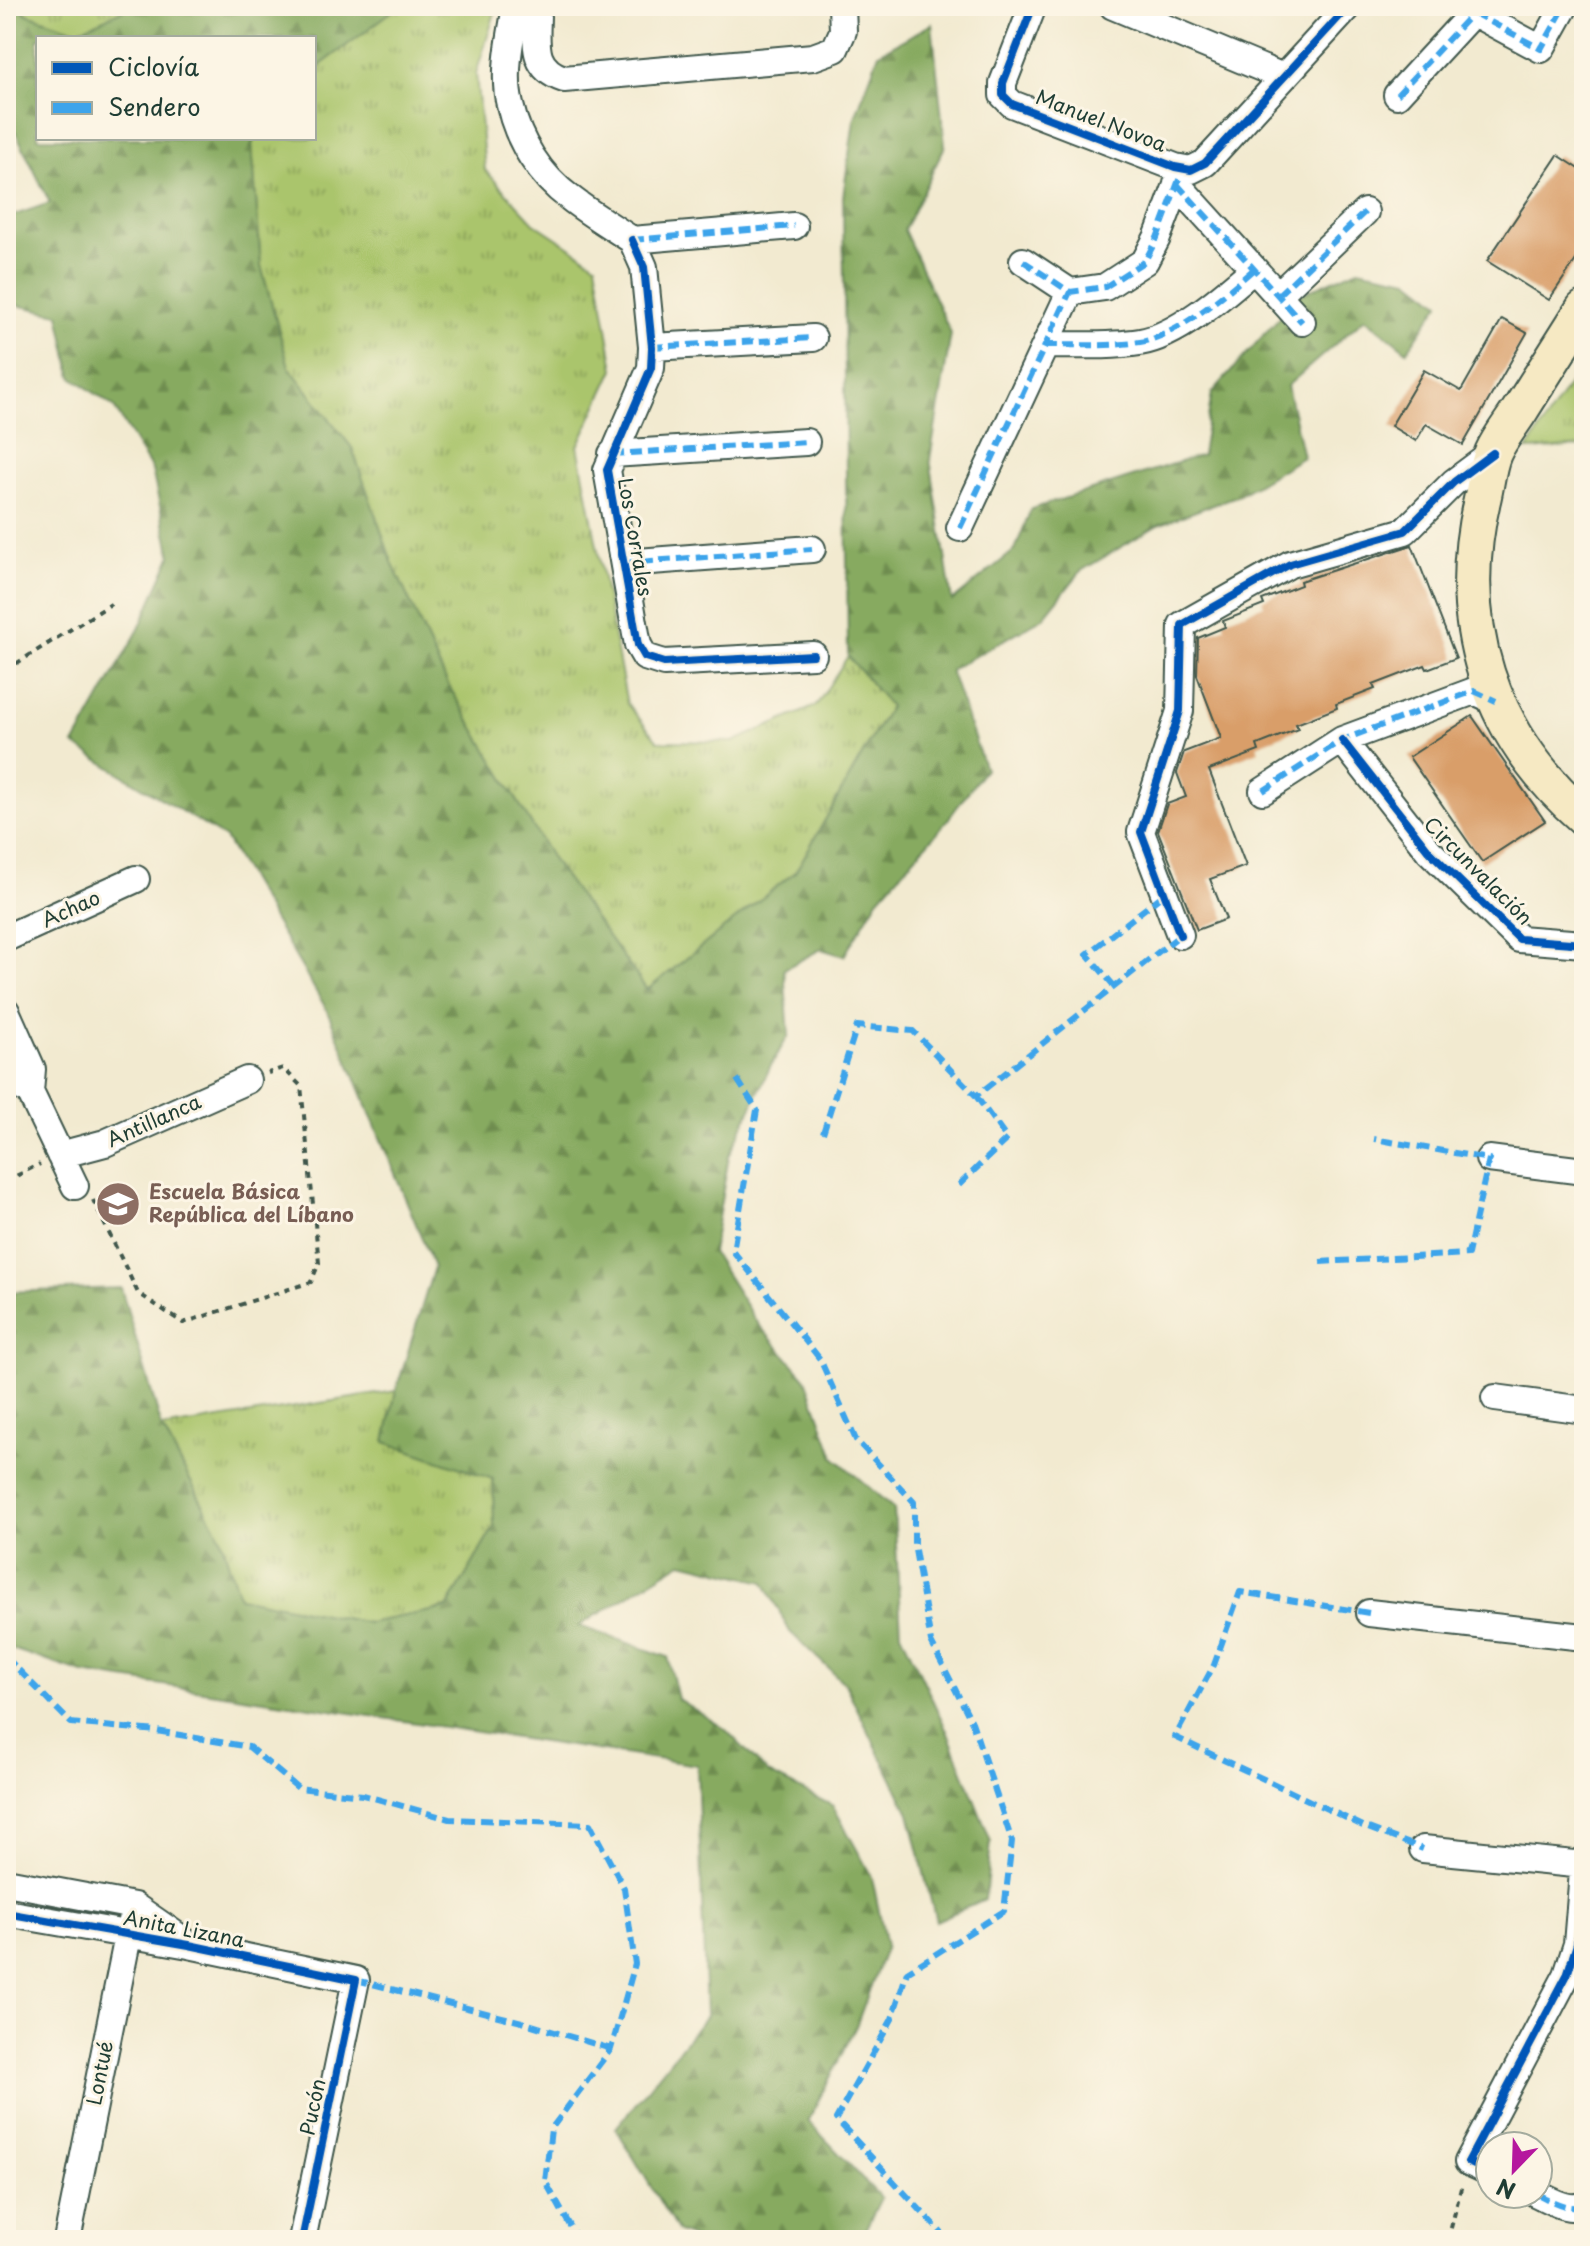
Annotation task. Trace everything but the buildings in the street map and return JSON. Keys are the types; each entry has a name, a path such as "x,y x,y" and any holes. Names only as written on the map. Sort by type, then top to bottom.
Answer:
{"street":[{"path":"516,6 508,62 509,104 524,143 539,169 568,197 632,240 794,226"},
{"path":"537,6 538,62 548,74 564,79 813,57 835,49 842,18"},
{"name":"Manuel Novoa","path":"1033,6 1003,83 1003,95 1012,104 1184,174"},
{"path":"1113,6 1283,77"},
{"path":"1023,261 1070,292 1105,287 1145,261 1184,174 1205,163 1349,6"},
{"path":"1397,95 1476,9 1541,49 1565,6"},
{"path":"1184,174 1254,269 1302,322"},
{"path":"1278,295 1365,212"},
{"name":"Los Corrales","path":"632,240 644,267 652,347 651,368 607,470 638,645 645,657 664,663 813,655"},
{"path":"1046,345 1143,342 1188,322 1254,269"},
{"path":"960,528 1070,292"},
{"path":"1584,309 1493,453 1476,525 1471,584 1478,644 1496,701 1525,754 1543,777 1584,817"},
{"path":"652,347 813,338"},
{"path":"612,454 806,442"},
{"path":"1180,935 1141,832 1180,711 1182,625 1290,564 1405,531 1454,482 1493,453"},
{"path":"624,563 812,549"},
{"path":"1263,791 1342,740 1474,691 1496,701"},
{"name":"Circunvalación","path":"1342,740 1429,851 1519,939 1584,944"},
{"name":"Achao","path":"6,938 136,879"},
{"path":"6,1011 32,1069 30,1092 75,1186"},
{"path":"6,1070 11,1081 30,1092"},
{"name":"Antillanca","path":"60,1155 105,1143 247,1080"},
{"path":"1489,1159 1584,1171"},
{"path":"1495,1398 1584,1410"},
{"path":"1369,1613 1584,1637"},
{"path":"1423,1849 1584,1863 1577,1944 1567,1975 1496,2130"},
{"name":"Anita Lizana","path":"6,1882 134,1906 189,1945"},
{"name":"Lontué","path":"67,2240 134,1906"},
{"name":"Anita Lizana","path":"6,1913 189,1945 356,1980"},
{"name":"Pucón","path":"302,2240 356,1980"},
{"path":"1554,2202 1565,2207 1579,2208 1584,2205"}],"path":[{"path":"6,670 111,604"},
{"path":"75,1186 86,1186 138,1293 183,1323 311,1282 319,1263 301,1086 283,1068"},
{"path":"6,1181 60,1155"},
{"path":"1448,2240 1474,2179"}],"green space":[{"path":"6,6 18,6 27,14 78,31 132,6 389,6 391,12 316,68 316,36 36,36 36,140 254,140 261,266 289,367 352,448 393,565 447,683 554,862 647,990 796,871 890,706 848,656 843,197 854,120 879,53 932,24 945,146 904,230 951,334 930,459 952,601 1015,550 1031,509 1202,455 1212,393 1299,295 1358,269 1409,279 1440,303 1407,351 1365,318 1287,386 1303,457 1239,495 1158,525 1081,571 1043,618 950,670 985,769 946,822 878,899 844,956 821,949 784,969 789,1035 771,1065 729,1156 712,1252 757,1323 806,1379 834,1457 894,1509 901,1633 947,1731 991,1842 985,1899 936,1921 909,1813 845,1684 790,1632 764,1582 682,1562 579,1626 668,1657 678,1699 725,1729 768,1773 833,1806 872,1877 886,1946 856,2026 808,2121 881,2198 860,2240 700,2240 678,2232 616,2128 706,2016 697,1765 83,1673 6,1647 6,1292 121,1288 162,1428 220,1536 239,1597 368,1623 447,1608 494,1527 493,1479 385,1442 396,1391 434,1267 327,1010 225,838 74,745 139,629 171,556 152,470 114,407 72,377 59,314 6,303 6,218 50,203 6,112"},
{"path":"18,6 132,6 78,31 27,14"},
{"path":"389,6 497,6 476,74 485,170 534,223 596,264 614,369 578,446 627,704 658,741 733,742 816,706 848,656 890,706 796,871 647,990 554,862 447,683 393,565 352,448 289,367 261,266 254,140 316,140 316,68 391,12"},
{"path":"1584,361 1584,446 1527,450"},
{"path":"396,1391 385,1441 493,1479 494,1527 447,1608 368,1623 239,1597 220,1536 162,1428"}],"marked path":[{"path":"1397,95 1479,6"},
{"path":"1474,13 1541,49 1565,6"},
{"path":"1023,261 1070,292 1105,287 1145,261 1183,169"},
{"path":"1177,184 1302,322"},
{"path":"1278,295 1365,212"},
{"path":"632,240 794,226"},
{"path":"1046,345 1117,345 1155,338 1200,313 1254,269"},
{"path":"960,528 1070,292"},
{"path":"652,347 813,338"},
{"path":"612,454 806,442"},
{"path":"624,563 812,549"},
{"path":"1263,791 1342,740 1474,691 1496,701"},
{"path":"1115,987 1087,954 1164,894"},
{"path":"823,1133 857,1026 913,1031 976,1096 1180,935 1179,931"},
{"path":"737,1079 757,1110 733,1251 820,1359 856,1440 914,1502 914,1544 931,1642 972,1722 1012,1841 1004,1911 907,1972 892,2019 836,2119 948,2240"},
{"path":"959,1185 1007,1139 976,1096"},
{"path":"1320,1262 1468,1254 1489,1159 1374,1139"},
{"path":"1369,1613 1240,1592 1214,1665 1175,1737 1363,1826 1423,1849"},
{"path":"6,1657 71,1723 157,1731 249,1747 298,1788 363,1795 449,1819 590,1824 624,1888 635,1964 611,2049 551,2129 545,2181 578,2240"},
{"path":"356,1980 522,2022 611,2049"},
{"path":"1554,2202 1566,2206 1584,2205"}],"cycle path":[{"path":"1033,6 1003,83 1003,95 1012,104 1175,167 1191,170 1205,163 1349,6"},
{"path":"632,240 644,267 652,347 651,368 607,470 638,645 645,657 664,663 813,655"},
{"path":"1180,935 1141,832 1180,711 1182,625 1290,564 1405,531 1454,482 1493,453"},
{"path":"1342,740 1429,851 1519,939 1584,944"},
{"path":"1485,2130 1567,1975 1577,1944 1584,1860"},
{"path":"6,1913 189,1945 356,1980 302,2240"},
{"path":"1474,2151 1468,2162 1474,2165"}],"place":[{"name":"Escuela Básica República del Líbano","path":"118,1204"}]}
